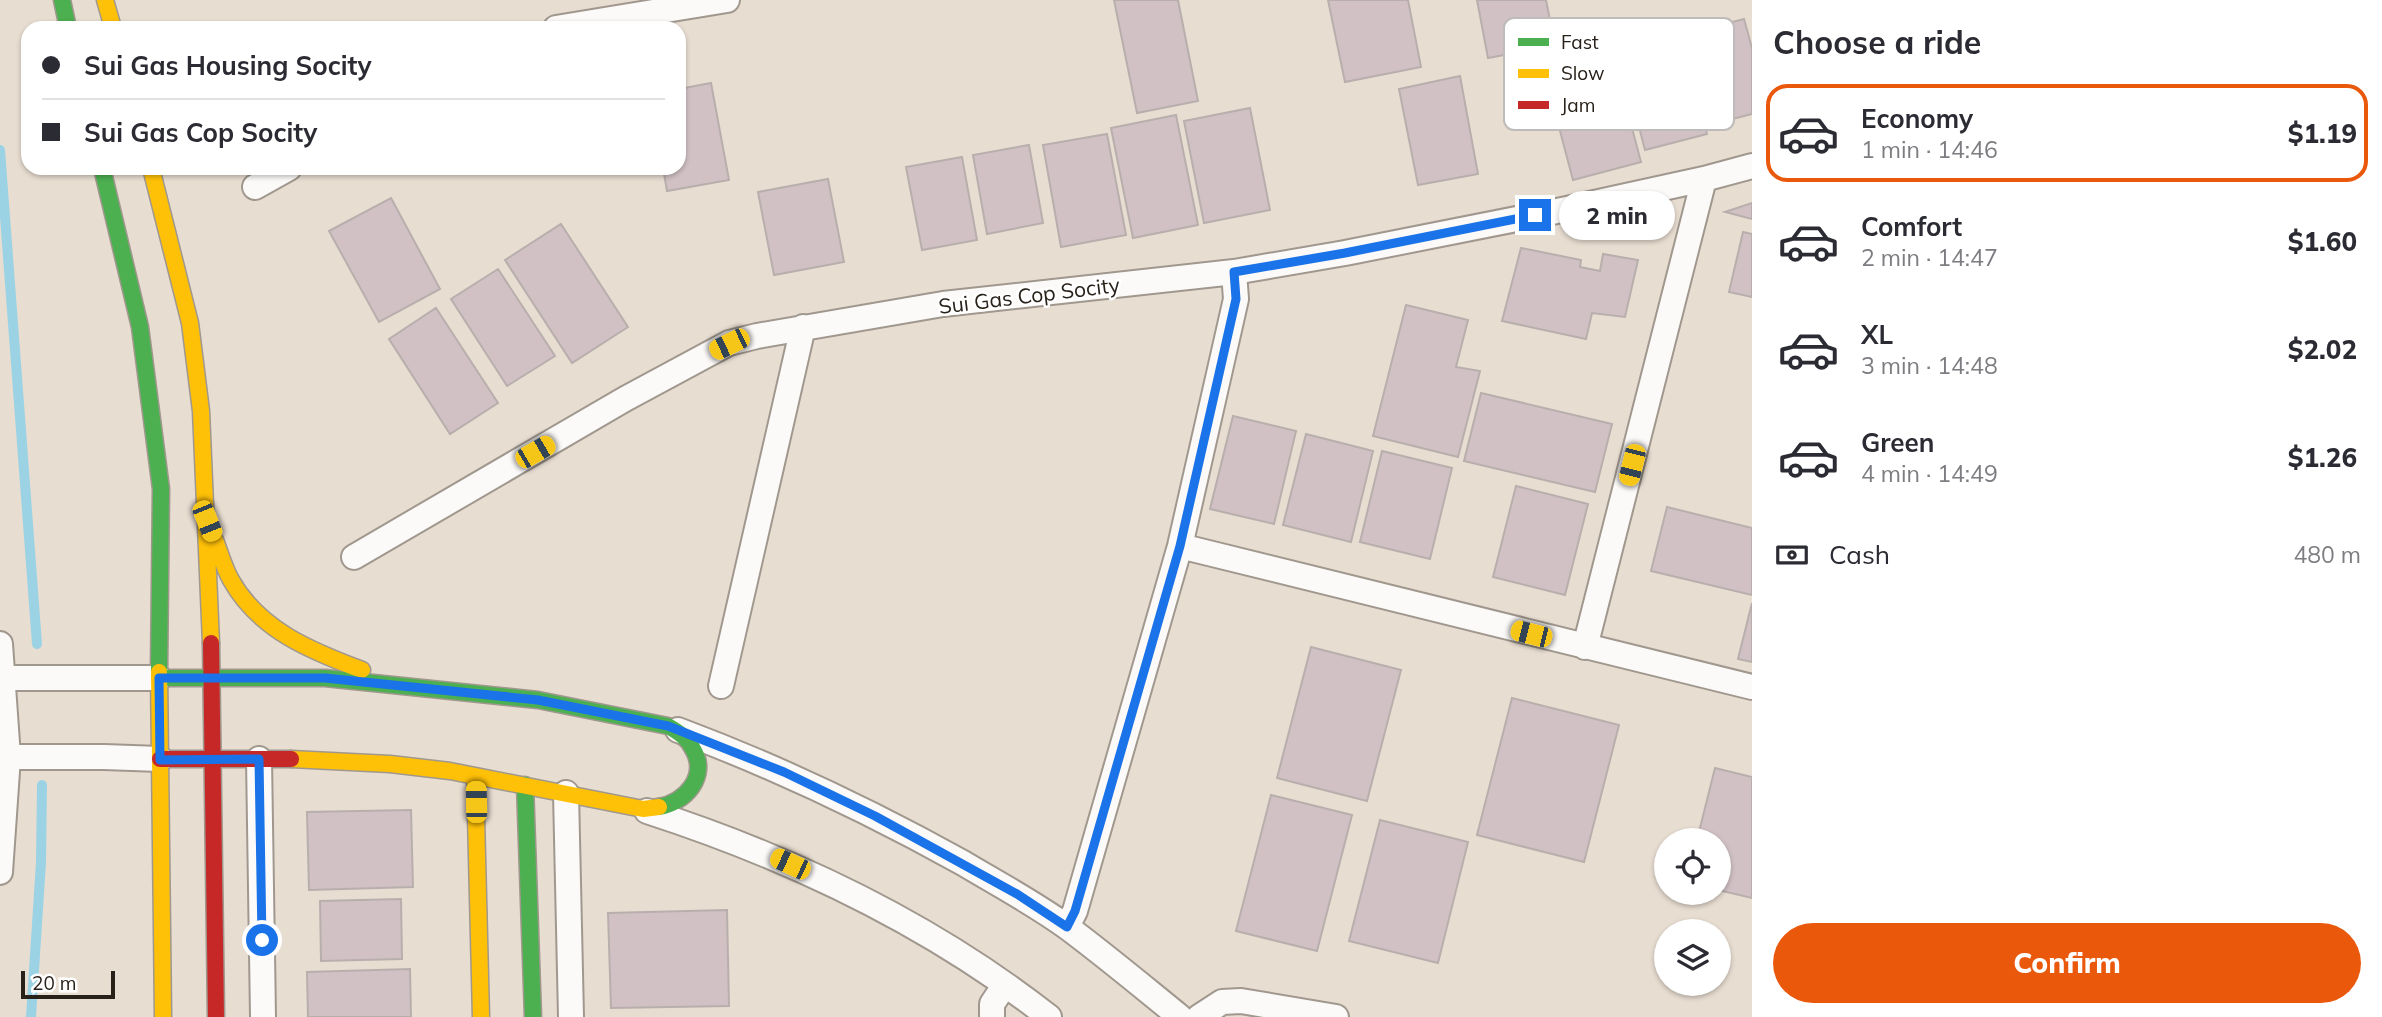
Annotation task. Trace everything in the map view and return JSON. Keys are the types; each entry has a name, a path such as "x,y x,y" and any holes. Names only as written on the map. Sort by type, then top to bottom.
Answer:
{"main road":[{"path":"61,0 66,21"},
{"path":"105,0 111,21"},
{"path":"104,175 140,327 161,489 159,678 163,1017"},
{"path":"153,175 190,323 201,411 213,679 216,1017"},
{"path":"207,521 231,581 252,610 285,638 403,686"},
{"path":"159,678 325,678 538,700 668,726 689,741 698,766 696,779 681,801 669,807 643,809 421,767 329,760 160,760"},
{"path":"475,776 481,1017"},
{"path":"525,785 533,1017"}],"street":[{"path":"576,21 610,9 727,0"},
{"name":"Sui Gas Cop Socity","path":"354,557 625,399 729,344 803,327 943,304 1234,272 1358,250 1704,179 1752,166"},
{"path":"255,187 276,175"},
{"path":"1585,647 1704,179"},
{"path":"1067,927 1075,911 1180,546 1236,299 1234,272"},
{"path":"721,686 803,327"},
{"path":"1180,546 1752,687"},
{"path":"0,644 14,678 19,758 0,872"},
{"path":"14,678 159,678"},
{"path":"668,726 751,759 915,836 1017,894 1067,927 1180,1017"},
{"path":"19,758 104,757 160,760"},
{"path":"259,759 263,1017"},
{"path":"566,793 571,1017"},
{"path":"643,809 769,854 874,903 947,945 1049,1017"},
{"path":"992,1017 992,1004 1004,986"},
{"path":"1199,1017 1222,1002 1241,1001 1336,1017"}],"building":[{"path":"1114,0 1178,0 1198,101 1137,113"},
{"path":"1328,0 1408,0 1421,67 1345,82"},
{"path":"1477,0 1546,0 1550,18 1504,18 1504,55 1488,58"},
{"path":"1744,19 1752,48 1752,114 1734,119 1734,22"},
{"path":"1460,76 1478,174 1418,185 1399,89"},
{"path":"711,83 729,180 667,191 664,175 686,175 686,88"},
{"path":"1250,108 1270,210 1204,223 1184,121"},
{"path":"1176,115 1198,225 1133,238 1111,128"},
{"path":"1560,130 1633,130 1641,162 1573,180"},
{"path":"1640,130 1706,130 1707,134 1645,150"},
{"path":"1107,134 1126,235 1061,247 1043,145"},
{"path":"1029,145 1043,223 987,234 973,155"},
{"path":"962,157 977,240 922,250 906,167"},
{"path":"828,179 844,262 774,275 758,192"},
{"path":"391,198 440,289 379,322 329,231"},
{"path":"1752,203 1752,219 1725,212"},
{"path":"561,224 628,327 572,363 505,260"},
{"path":"1743,232 1752,234 1752,297 1729,292"},
{"path":"1521,248 1581,260 1580,267 1600,271 1603,254 1638,260 1625,317 1592,313 1586,339 1502,321"},
{"path":"498,269 555,356 507,386 451,299"},
{"path":"1406,305 1468,320 1456,367 1480,371 1458,457 1373,436"},
{"path":"436,308 498,403 450,434 389,339"},
{"path":"1481,393 1612,424 1595,492 1464,461"},
{"path":"1233,416 1296,431 1274,524 1210,509"},
{"path":"1306,434 1373,451 1351,542 1283,525"},
{"path":"1382,451 1452,468 1430,559 1360,542"},
{"path":"1516,486 1588,504 1565,595 1493,577"},
{"path":"1667,507 1752,528 1752,595 1651,571"},
{"path":"1752,603 1752,662 1738,659"},
{"path":"1311,647 1401,670 1367,801 1277,778"},
{"path":"1512,698 1619,725 1584,862 1477,835"},
{"path":"1715,768 1752,777 1752,898 1731,893 1731,828 1700,828"},
{"path":"1271,795 1352,815 1317,951 1236,931"},
{"path":"411,810 413,887 309,890 307,812"},
{"path":"1380,820 1468,842 1438,963 1349,941"},
{"path":"401,899 402,959 321,961 320,901"},
{"path":"727,910 729,1006 611,1008 608,913"},
{"path":"410,969 411,1017 308,1017 307,972"}],"waterway":[{"path":"0,150 37,644"},
{"path":"31,1017 41,862 42,785"}],"traffic: fast":[{"path":"62,0 66,21"},
{"path":"104,175 140,327 161,489 159,672"},
{"path":"159,678 325,678 538,700 668,726 691,745 698,769 692,787 685,794 678,800 659,807"},
{"path":"525,785 533,1017"}],"traffic: slow":[{"path":"105,0 111,21"},
{"path":"153,175 190,323 201,411 211,643"},
{"path":"215,540 231,580 256,612 288,637 362,670"},
{"path":"159,672 163,1017"},
{"path":"291,759 390,764 450,771 643,809 659,807"},
{"path":"475,776 481,1017"}],"traffic: jam":[{"path":"211,643 216,1017"},
{"path":"160,759 291,759"}],"route":[{"path":"262,940 259,759 160,760 159,678 325,678 442,689 538,700 668,726 784,772 915,836 1017,894 1067,927 1075,911 1180,546 1236,299 1234,272 1535,215"}]}
